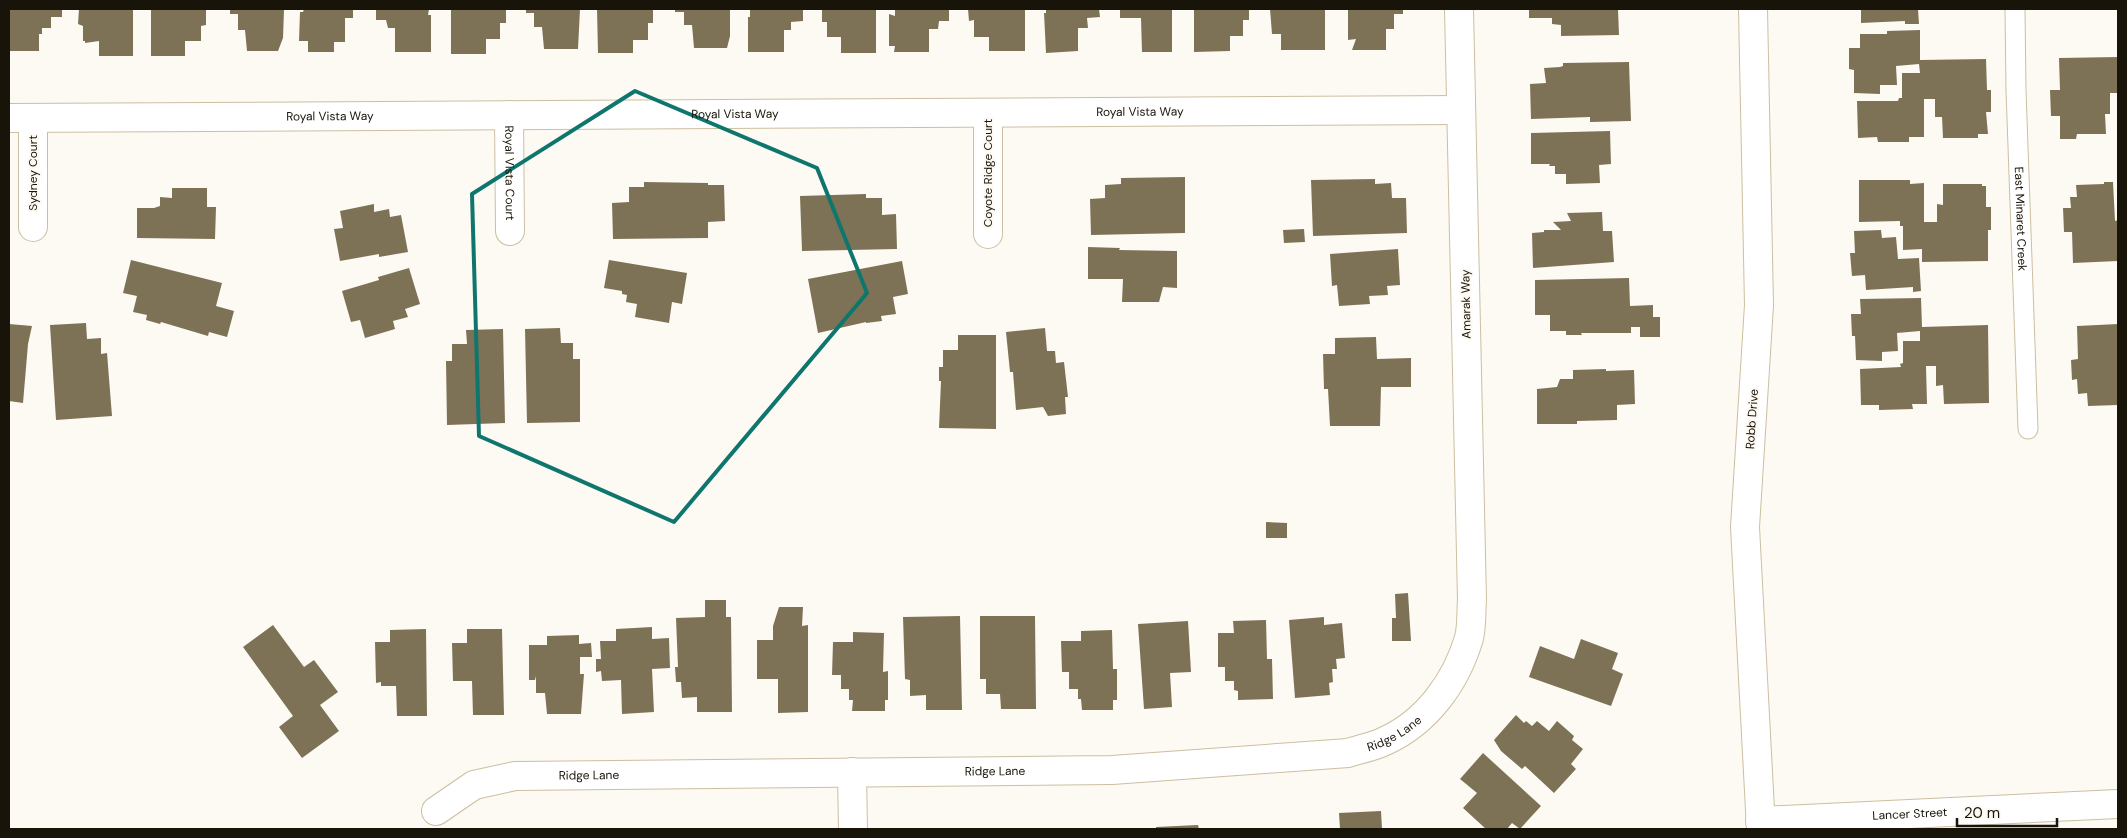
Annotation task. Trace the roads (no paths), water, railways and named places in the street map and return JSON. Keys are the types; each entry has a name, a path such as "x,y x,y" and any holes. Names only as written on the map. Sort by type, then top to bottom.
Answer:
{"street":[{"name":"Amarak Way","path":"1459,9 1472,600"},
{"name":"Robb Drive","path":"1753,9 1759,305 1745,527 1761,825"},
{"name":"Royal Vista Way","path":"21,118 1461,110"},
{"name":"Coyote Ridge Court","path":"988,113 988,234"},
{"name":"Royal Vista Court","path":"509,115 510,231"},
{"name":"Sydney Court","path":"21,118 33,227"},
{"name":"Ridge Lane","path":"436,811 474,785 515,776 1112,770 1348,753 1385,741 1414,724 1438,701 1457,671 1469,636 1472,600"},
{"path":"852,772 853,829"},
{"name":"Lancer Street","path":"1761,825 2118,804"}],"lane":[{"name":"East Minaret Creek","path":"2016,9 2016,100 2028,429"}]}
